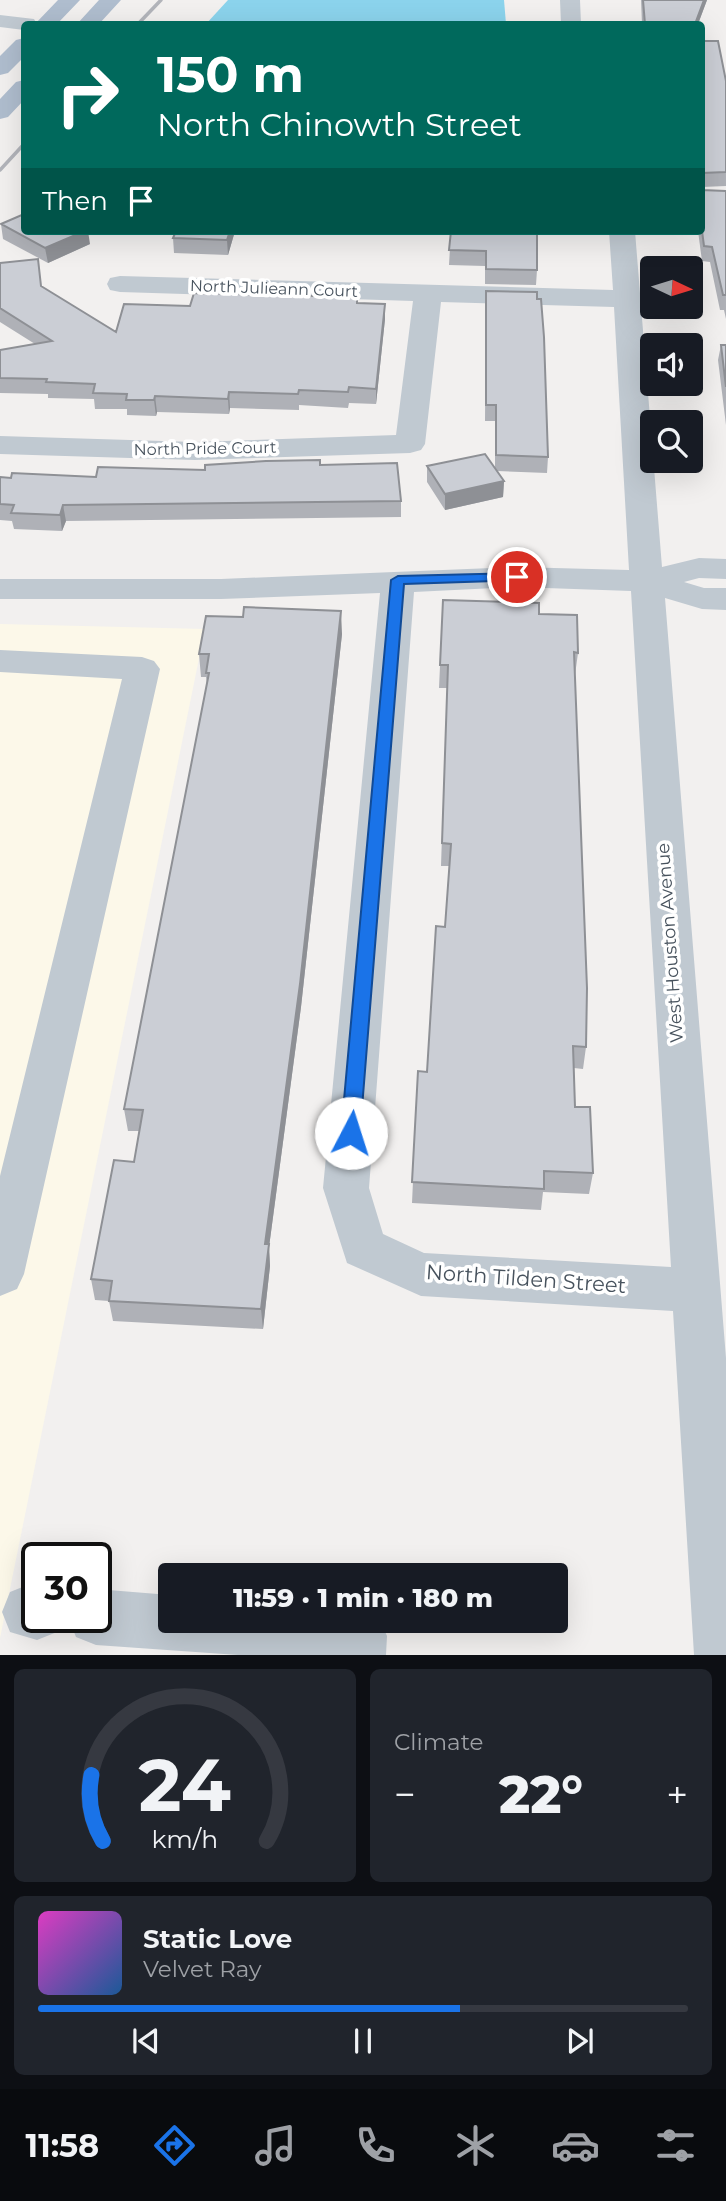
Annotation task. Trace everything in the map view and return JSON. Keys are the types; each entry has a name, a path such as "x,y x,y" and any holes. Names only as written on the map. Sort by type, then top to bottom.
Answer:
{"main road":[{"path":"48,21 71,0"},
{"path":"90,21 111,0"},
{"path":"0,68 21,47"},
{"path":"0,93 21,74"},
{"path":"0,112 21,90"}],"street":[{"path":"570,0 571,21"},
{"path":"0,21 21,23"},
{"path":"0,30 21,33"},
{"name":"West Houston Avenue","path":"622,235 694,1290 722,1655"},
{"name":"North Julieann Court","path":"120,284 625,299"},
{"name":"North Pride Court","path":"0,445 195,451 410,444 428,293"},
{"path":"645,581 699,568 726,569"},
{"path":"0,589 221,589 517,577 645,581 702,598 726,599"},
{"name":"North Tilden Street","path":"398,580 346,1188 364,1248 421,1274 694,1290"},
{"path":"0,662 142,669 0,1275"},
{"path":"112,1618 359,1636 358,1655"}],"shaded area":[{"path":"0,624 205,629 0,1638"}],"water":[{"path":"228,0 504,0 506,21 209,21"}],"building":[{"path":"643,0 704,0 696,21 645,21"},
{"path":"705,41 718,41 726,81 726,172 705,173"},
{"path":"705,190 726,191 726,295 723,295 712,247 704,246"},
{"path":"21,215 21,235 1,224"},
{"path":"21,235 76,235 45,248"},
{"path":"174,235 229,235 227,240 173,238"},
{"path":"451,235 537,235 537,270 486,269 486,251 449,250"},
{"path":"38,259 41,286 116,332 124,304 190,306 194,293 357,298 357,303 385,304 376,389 349,387 348,392 299,390 298,394 229,392 228,399 155,396 154,400 126,400 127,394 93,393 95,384 0,378 0,350 52,341 0,308 0,263"},
{"path":"486,291 537,292 537,299 541,299 548,457 496,455 496,405 486,405"},
{"path":"721,345 726,345 726,387"},
{"path":"485,454 504,481 445,494 427,466"},
{"path":"320,460 320,465 397,463 401,501 63,505 60,515 11,513 14,505 0,504 0,477 11,478 12,473 96,477 98,467 205,470 205,465"},
{"path":"443,600 539,603 539,614 577,615 578,653 574,652 587,988 586,1047 573,1046 575,1107 590,1107 593,1173 544,1171 544,1189 412,1182 418,1071 427,1072 436,926 445,927 451,844 442,843 448,665 440,665"},
{"path":"244,607 341,611 300,984 265,1244 269,1244 261,1309 109,1301 112,1281 91,1279 114,1160 134,1162 143,1110 124,1109 209,673 206,673 209,654 199,654 206,616 243,617"}],"railway":[{"path":"141,21 161,0"},
{"path":"0,170 21,147"}],"route":[{"path":"351,1133 398,580 517,577"}]}
